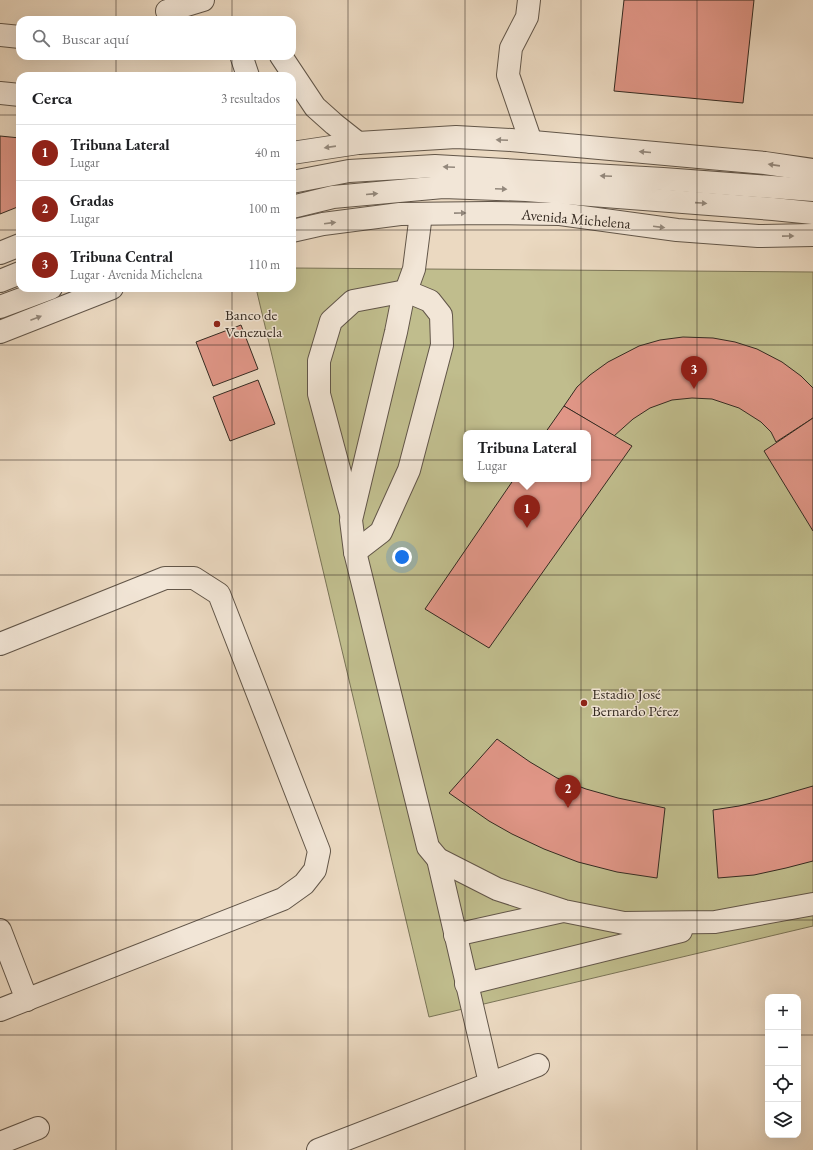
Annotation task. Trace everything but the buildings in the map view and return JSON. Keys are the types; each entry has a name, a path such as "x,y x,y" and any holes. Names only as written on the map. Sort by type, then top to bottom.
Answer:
{"street":[{"path":"166,10 203,0"},
{"path":"529,0 527,17 511,48 508,75 531,142"},
{"path":"0,35 16,37"},
{"path":"283,60 288,72"},
{"path":"0,93 16,95"},
{"path":"299,96 315,107 358,143"},
{"path":"296,152 358,143 456,137 531,142 765,163 813,170"},
{"path":"296,181 349,171 435,166 663,179 813,190"},
{"name":"Avenida Michelena","path":"296,206 333,197 444,187 542,192 813,213"},
{"name":"Avenida Michelena","path":"296,230 323,224 400,214 490,213 560,214 677,230 758,236 813,235"},
{"path":"421,214 414,269 402,302 351,520 355,552 428,847 438,859 497,889 564,911 624,923 715,922"},
{"path":"0,253 16,247"},
{"path":"0,281 16,275"},
{"path":"352,517 319,394 319,361 331,321 352,301 406,291 430,301 442,315 442,345 409,470 382,532 355,552"},
{"path":"0,307 40,292"},
{"path":"0,332 102,292"},
{"path":"0,644 165,578 194,578 219,594 320,851 315,870 304,884 283,899 0,1010"},
{"path":"438,859 490,1083"},
{"path":"466,984 715,922 813,904"},
{"path":"455,935 564,911"},
{"path":"0,930 27,1000"},
{"path":"318,1150 538,1064"},
{"path":"0,1143 38,1128"}],"shaded area":[{"name":"Estadio José Bernardo Pérez","path":"296,268 813,272 813,926 429,1017 257,292 296,292"}],"place":[{"name":"Banco de Venezuela","path":"217,324"},
{"name":"Tribuna Central","path":"694,389"},
{"name":"Tribuna Lateral","path":"527,528"},
{"name":"Estadio José Bernardo Pérez","path":"584,703"},
{"name":"Gradas","path":"568,808"}]}
